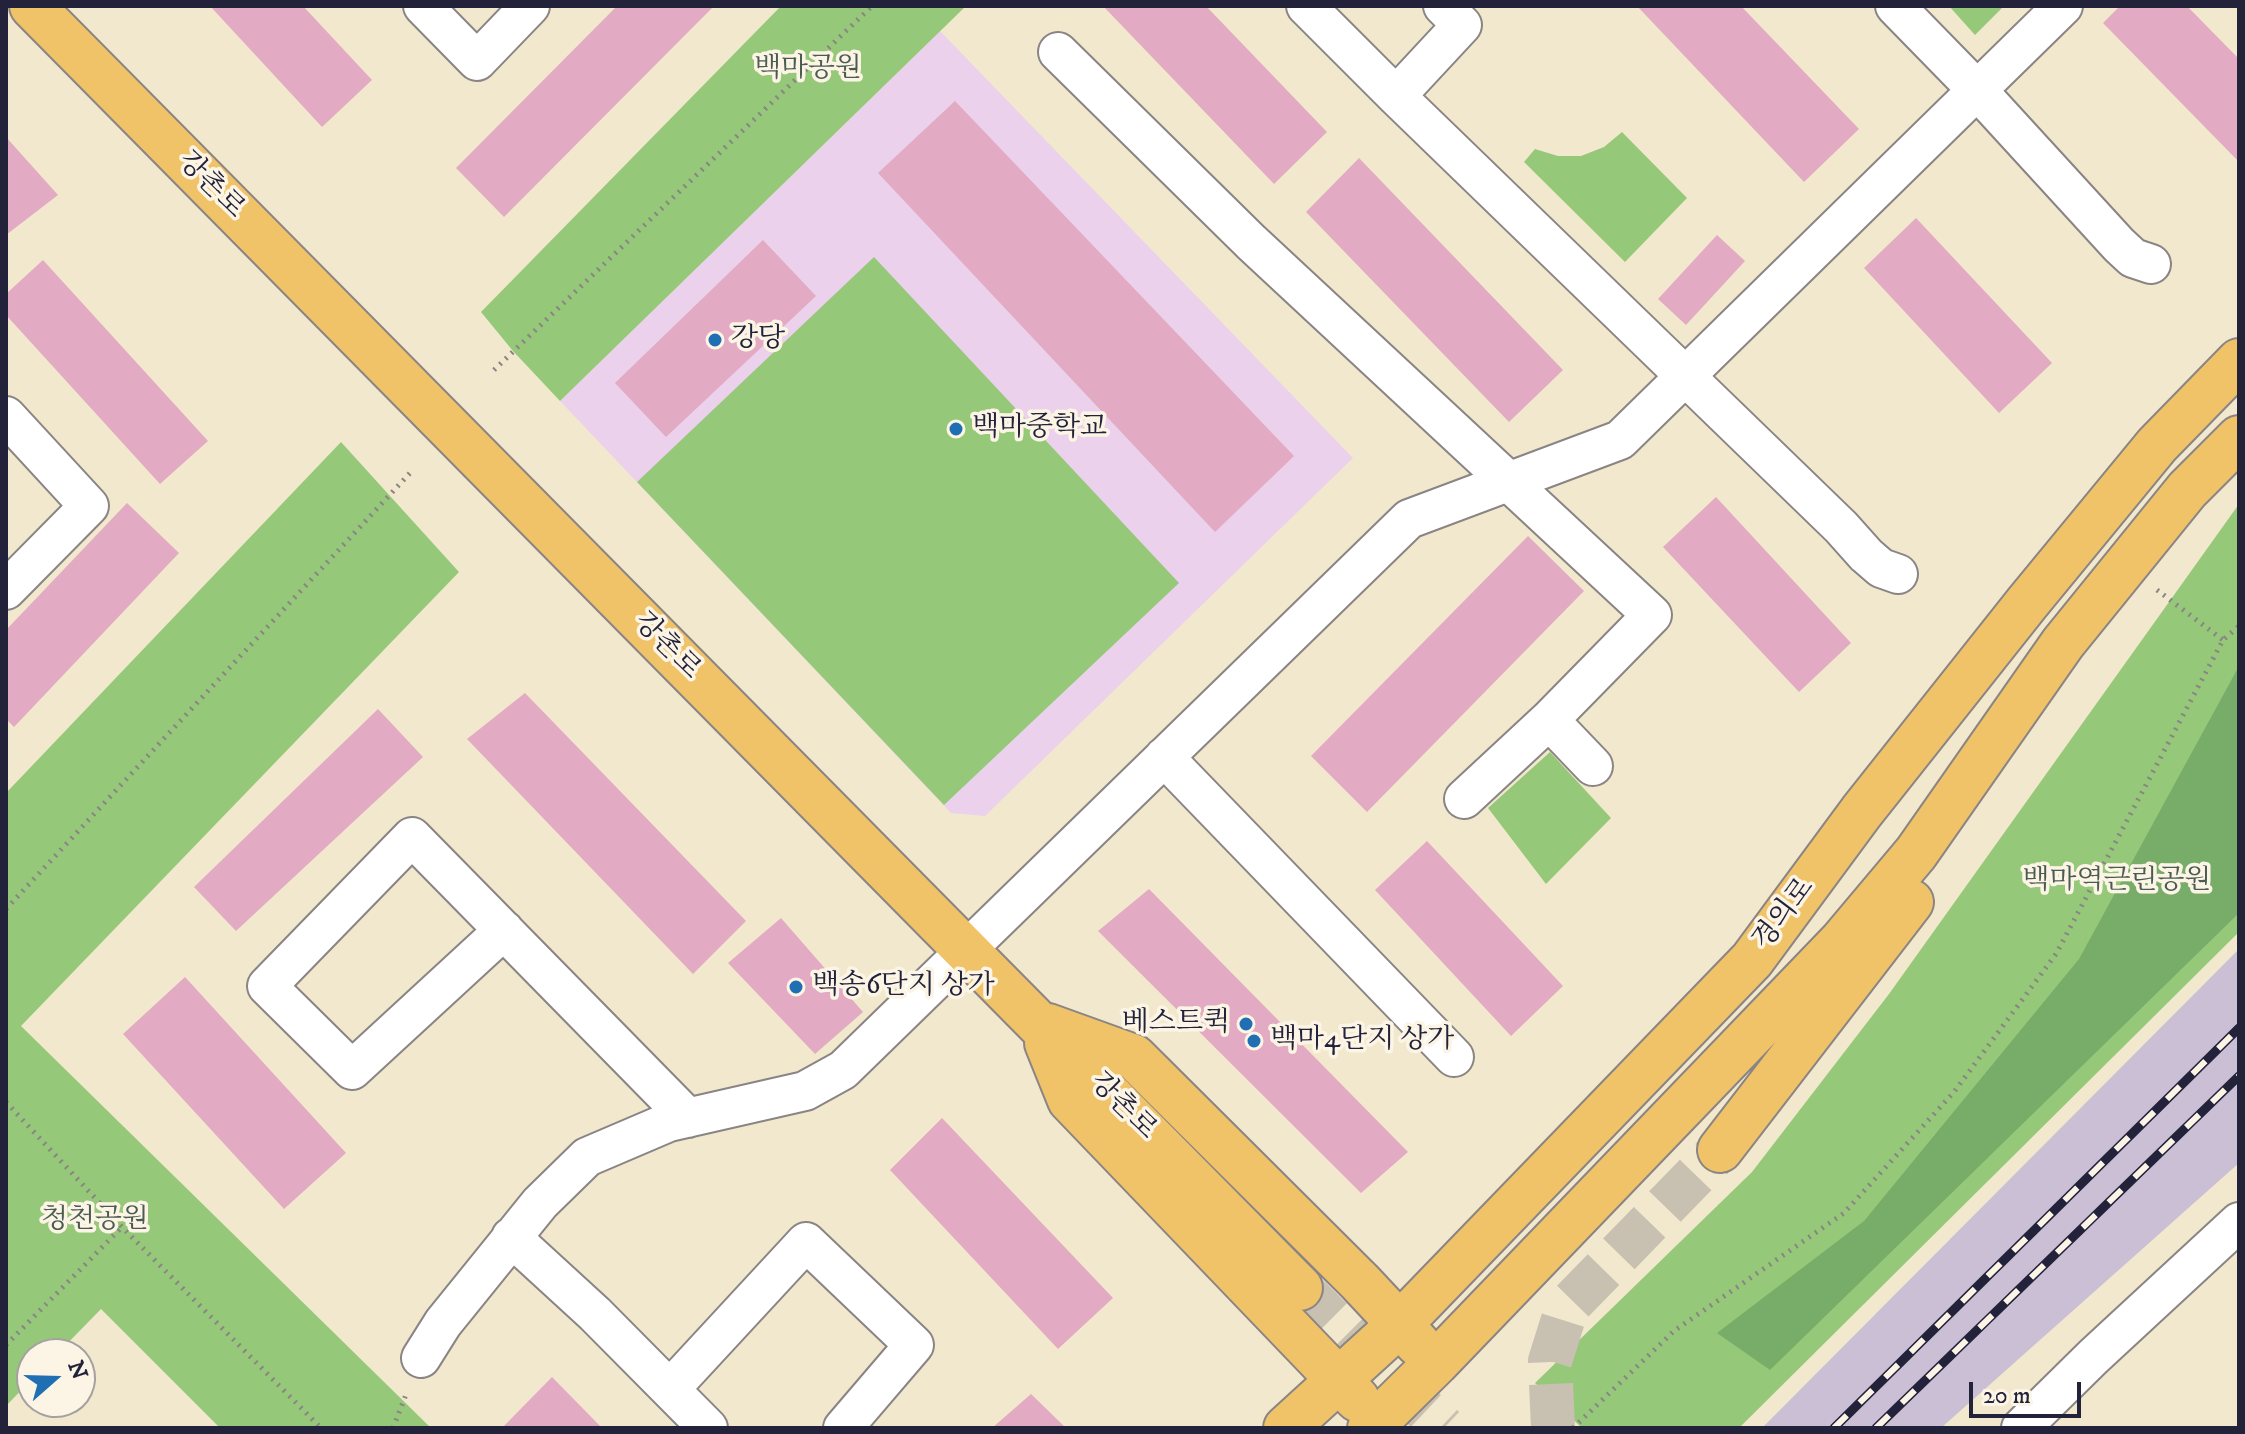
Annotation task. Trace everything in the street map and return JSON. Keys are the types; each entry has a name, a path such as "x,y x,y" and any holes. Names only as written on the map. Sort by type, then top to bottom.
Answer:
{"main road":[{"name":"강촌로","path":"32,6 1300,1288"},
{"name":"경의로","path":"1286,1428 1400,1324 1752,960 1862,811 2027,603 2157,445 2239,361"},
{"name":"경의로","path":"1374,1425 1842,941 1916,853 2063,643 2187,490 2239,438"},
{"path":"1720,1150 1915,898 2058,677 2187,490"},
{"path":"1038,1023 1134,1057 1436,1363"},
{"path":"1038,1023 1070,1100 1338,1379 1374,1425"}],"street":[{"path":"423,6 477,61 530,6"},
{"path":"1306,6 1841,527 1866,555 1881,568 1898,574"},
{"path":"1396,96 1462,25 1443,6"},
{"path":"1895,6 1978,91 2119,245 2133,258 2151,264"},
{"path":"421,1358 443,1323 511,1237 587,1157 669,1122 805,1091 843,1070 1409,519 1620,440 2063,6"},
{"path":"1058,52 1251,242 1652,615 1549,720 1464,799"},
{"path":"6,416 89,506 6,590"},
{"path":"1549,720 1593,766"},
{"path":"1164,757 1454,1057"},
{"path":"504,930 352,1070 267,986 412,837 504,930 688,1118"},
{"path":"2021,1428 2239,1222"},
{"path":"511,1237 595,1314 708,1428"},
{"path":"670,1389 806,1242 914,1345 843,1428"}],"path":[{"path":"494,370 872,6"},
{"path":"6,909 410,473"},
{"path":"2152,586 2223,640"},
{"path":"1573,1428 1674,1331 1844,1213 1954,1092 2056,954 2223,640 2239,626"},
{"path":"6,1102 122,1227 321,1428"},
{"path":"6,1345 122,1227"}],"shaded area":[{"name":"백마중학교","path":"940,31 1353,458 985,816 951,813 560,401"},
{"path":"2239,949 2239,1163 1941,1428 1762,1428"}],"green space":[{"name":"백마공원","path":"781,6 966,6 560,401 481,312"},
{"path":"1949,6 2004,6 1975,35"},
{"path":"1622,132 1687,198 1625,262 1524,162 1535,149 1558,156 1581,156 1604,147"},
{"path":"874,257 1179,583 944,805 637,482"},
{"name":"청천공원","path":"341,442 459,572 21,1026 431,1428 220,1428 101,1309 73,1338 16,1338 16,1396 6,1406 6,793"},
{"name":"백마역근린공원","path":"2239,504 2239,932 1739,1428 1582,1428 1535,1383 1752,1172 1889,994"},
{"path":"2239,666 2239,913 1770,1370 1717,1333 1864,1221 2079,959"},
{"path":"1550,752 1611,818 1546,884 1488,808"}],"building":[{"path":"210,6 303,6 372,80 322,127"},
{"path":"617,6 714,6 504,217 456,168"},
{"path":"1103,6 1206,6 1327,132 1274,184"},
{"path":"1637,6 1741,6 1859,129 1804,182"},
{"path":"2120,6 2187,6 2239,59 2239,162 2103,23"},
{"path":"955,101 1294,456 1215,532 878,173"},
{"path":"6,137 58,195 6,235"},
{"path":"1359,158 1563,370 1509,422 1306,212"},
{"path":"1916,218 2052,363 1999,413 1864,268"},
{"path":"1717,235 1745,261 1686,325 1658,299"},
{"name":"강당","path":"763,240 816,296 666,437 615,383"},
{"path":"43,260 208,441 160,484 6,315 6,294"},
{"path":"1716,497 1851,643 1799,692 1663,547"},
{"path":"127,503 179,553 14,727 6,719 6,630"},
{"path":"1528,536 1584,591 1367,812 1311,756"},
{"path":"525,693 746,921 693,974 467,739"},
{"path":"378,709 423,757 236,931 194,887"},
{"path":"1427,841 1563,986 1511,1036 1375,890"},
{"name":"백마4단지 상가","path":"1149,889 1408,1152 1361,1193 1098,931"},
{"name":"백송6단지 상가","path":"781,918 863,1012 815,1054 728,963"},
{"path":"185,977 346,1153 284,1209 123,1034"},
{"path":"942,1118 1113,1298 1058,1349 890,1170"},
{"path":"552,1377 602,1428 502,1428"},
{"path":"1031,1394 1066,1428 992,1428"}],"tunnel":[{"path":"1553,1428 1550,1361 1567,1307 1720,1150"},
{"path":"1300,1288 1444,1428"}],"railway":[{"path":"1834,1428 2239,1028"},
{"path":"1876,1428 2239,1076"}],"place":[{"name":"강당","path":"715,340"},
{"name":"백마중학교","path":"956,429"},
{"name":"백송6단지 상가","path":"796,987"},
{"name":"베스트퀵","path":"1246,1024"},
{"name":"백마4단지 상가","path":"1254,1041"}]}
